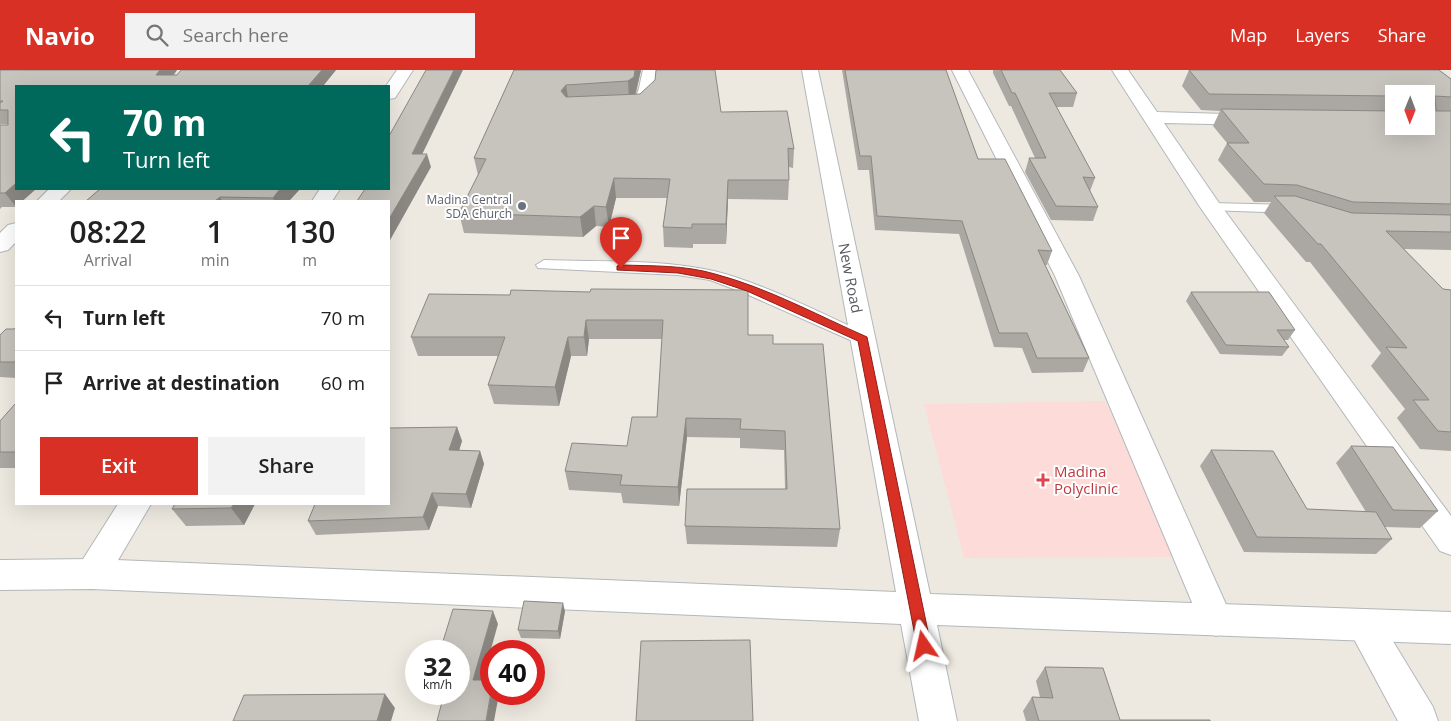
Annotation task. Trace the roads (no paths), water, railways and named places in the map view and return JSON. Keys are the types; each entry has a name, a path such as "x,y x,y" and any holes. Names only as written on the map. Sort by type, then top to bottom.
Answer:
{"street":[{"path":"390,92 405,70"},
{"path":"607,108 634,106 645,98 651,70"},
{"name":"New Road","path":"810,70 938,721"},
{"path":"960,70 1067,276 1216,620"},
{"path":"1120,70 1211,207 1451,541"},
{"path":"1150,117 1277,119"},
{"path":"48,200 59,190"},
{"path":"0,245 15,231"},
{"path":"92,574 134,505"},
{"path":"0,575 92,574 917,609 1451,628"},
{"path":"1365,626 1419,721"}],"lane":[{"path":"1211,207 1286,208 1305,212"},
{"path":"544,265 678,270 713,276 750,289 863,339"}],"place":[{"name":"Madina Central SDA Church","path":"522,206"},
{"name":"Madina Polyclinic","path":"1043,480"}]}
